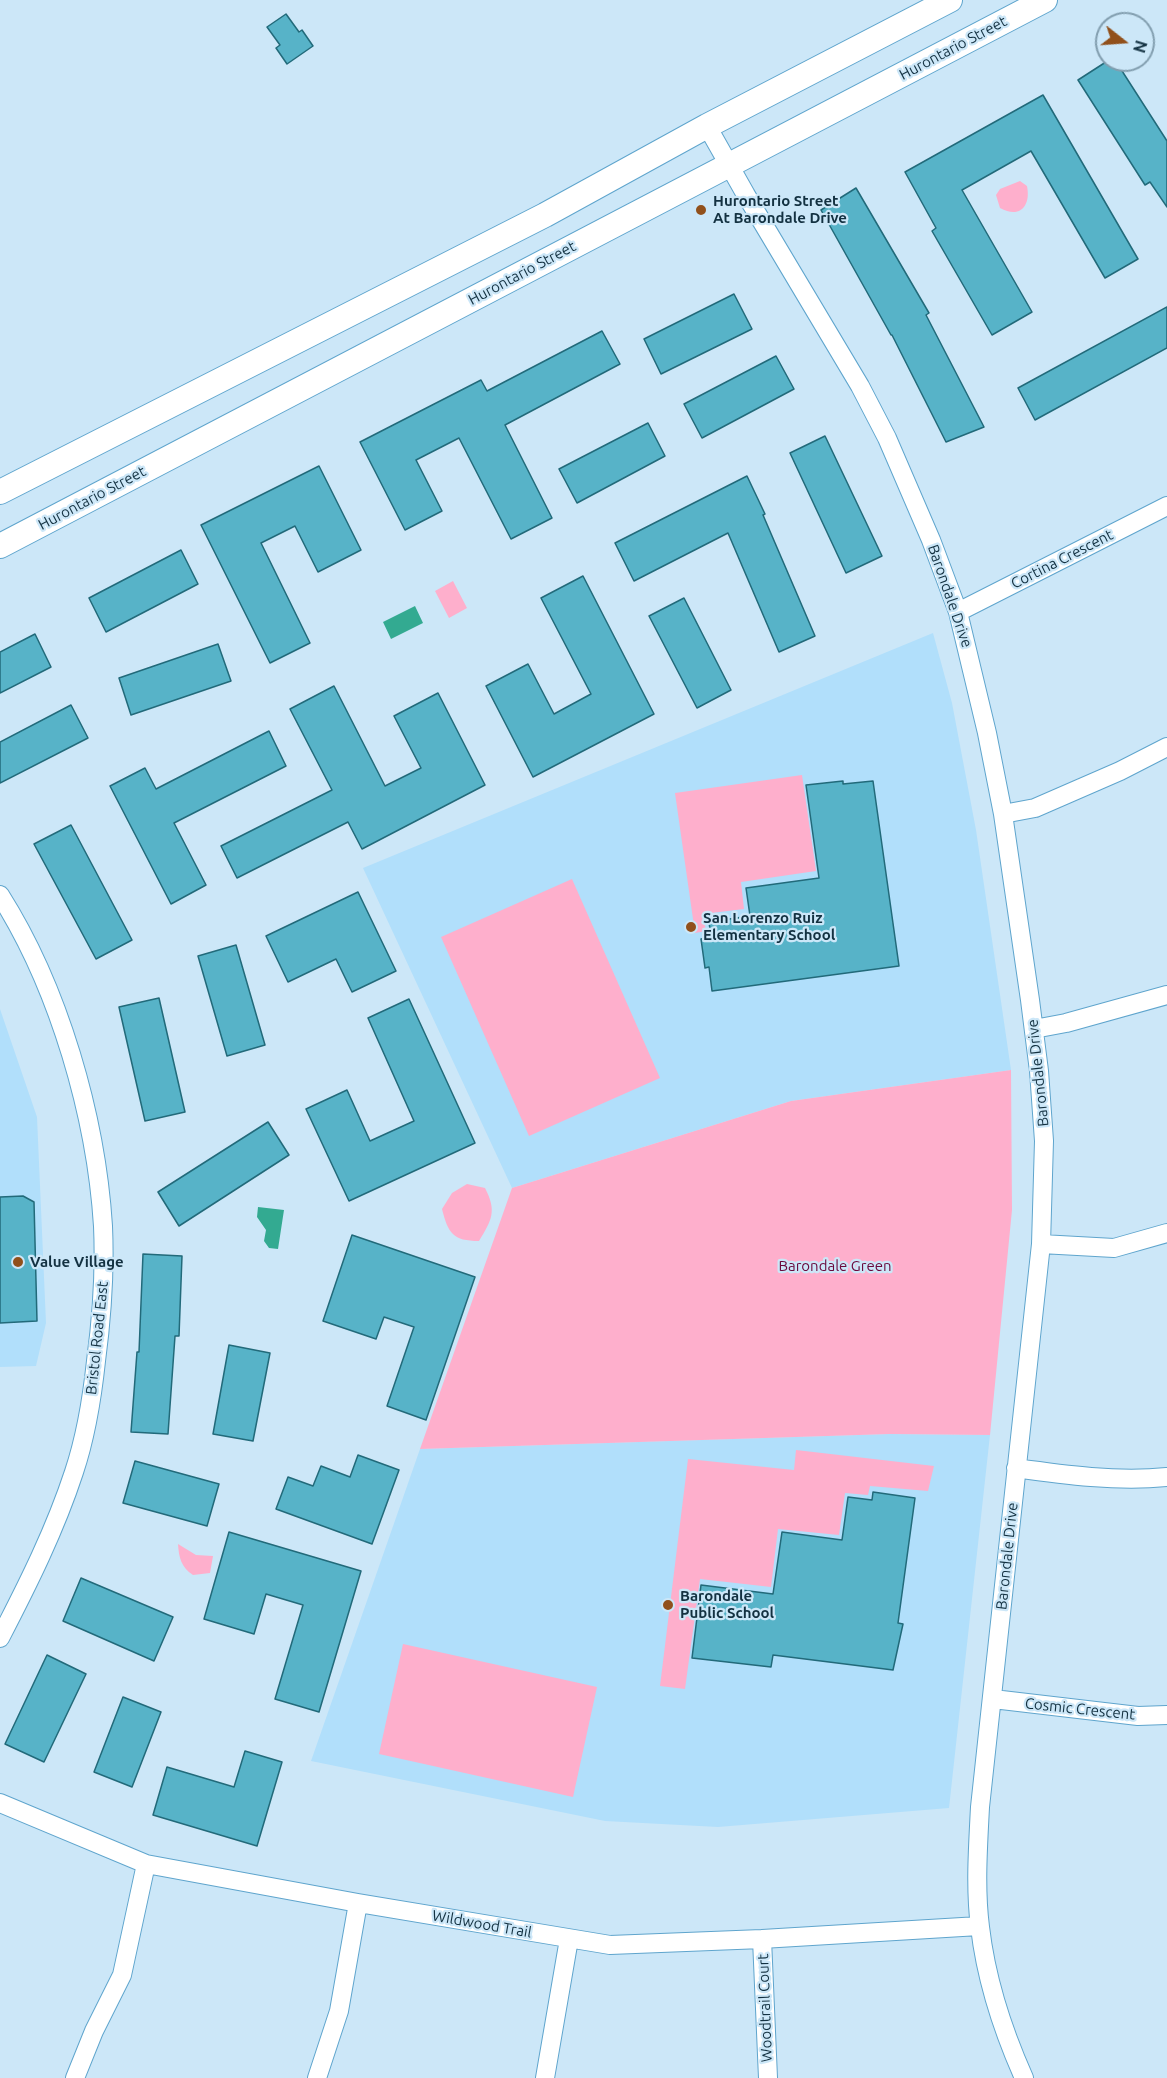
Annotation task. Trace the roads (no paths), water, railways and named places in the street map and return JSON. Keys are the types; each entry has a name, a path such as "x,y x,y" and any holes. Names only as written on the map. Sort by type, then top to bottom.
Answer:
{"main road":[{"path":"0,492 545,215 707,126 950,0"},
{"name":"Hurontario Street","path":"0,546 1045,0"}],"street":[{"name":"Barondale Drive","path":"707,126 860,386 887,438 931,540 958,612 985,722 1003,814 1034,1029 1044,1141 1041,1244 977,1852 980,1926 987,1969 1013,2054 1024,2078"},
{"name":"Cortina Crescent","path":"958,612 1167,506"},
{"path":"1003,814 1035,808 1120,771 1167,747"},
{"name":"Bristol Road East","path":"0,895 36,959 60,1021 84,1104 95,1162 103,1225 104,1286 87,1423 74,1472 34,1570 0,1638"},
{"path":"1034,1029 1066,1023 1167,994"},
{"path":"1041,1244 1114,1248 1167,1233"},
{"path":"1016,1468 1051,1473 1142,1479 1167,1477"},
{"name":"Cosmic Crescent","path":"993,1699 1138,1716 1167,1715"},
{"name":"Wildwood Trail","path":"0,1803 146,1864 358,1903 610,1945 762,1939 980,1926"},
{"path":"75,2078 94,2031 122,1976 146,1864"},
{"path":"317,2078 339,2012 358,1903"},
{"path":"545,2078 569,1939"},
{"name":"Woodtrail Court","path":"762,1939 768,2078"}],"place":[{"name":"Hurontario Street At Barondale Drive","path":"701,210"},
{"name":"San Lorenzo Ruiz Elementary School","path":"691,927"},
{"name":"Value Village","path":"18,1262"},
{"name":"Barondale Public School","path":"668,1605"}],"park label":[{"name":"Barondale Green","path":"835,1266"}]}
